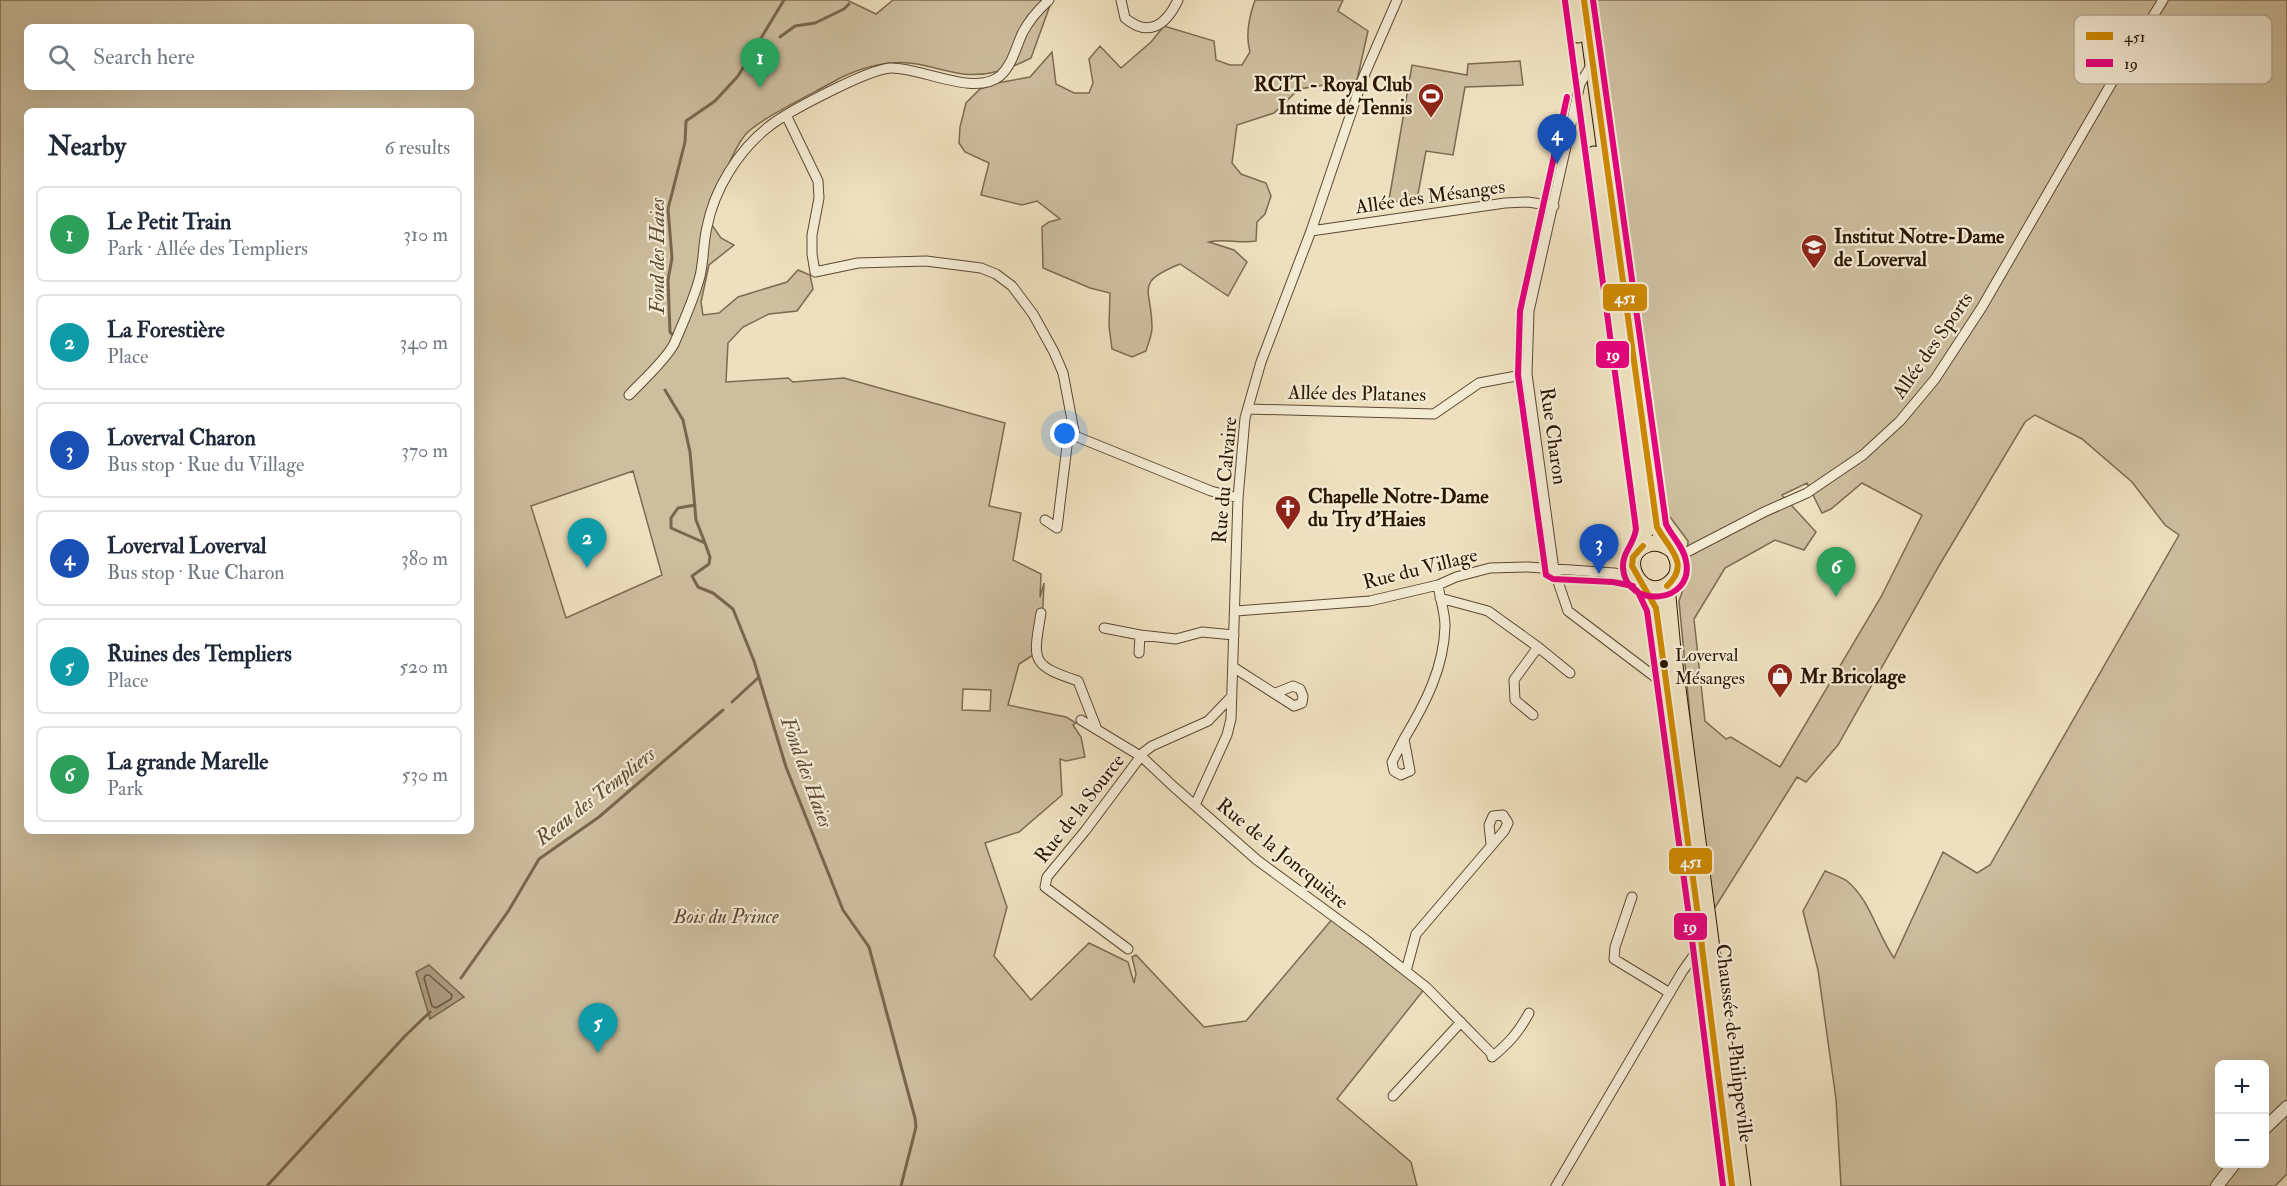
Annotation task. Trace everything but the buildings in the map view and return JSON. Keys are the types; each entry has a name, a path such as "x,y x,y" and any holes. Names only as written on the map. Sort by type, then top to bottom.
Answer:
{"main road":[{"path":"1574,0 1588,70 1657,527 1675,555 1676,575 1667,586 1656,589 1637,575 1636,553 1643,546 1661,543 1675,555"},
{"path":"1584,0 1588,70 1645,529 1643,546"},
{"name":"Chaussée de Philippeville","path":"1637,575 1656,608 1732,1186"},
{"name":"Chaussée de Philippeville","path":"1667,586 1743,1186"}],"street":[{"path":"628,395 673,346 700,277 708,220 721,186 752,143 768,127 786,115 855,80 888,68 906,69 975,84 988,82 999,76 1008,65 1022,33 1034,14 1048,0"},
{"path":"1121,0 1125,18 1139,28 1149,28 1159,25 1169,17 1178,0"},
{"name":"Rue du Calvaire","path":"1195,805 1227,735 1231,719 1238,498 1241,445 1248,409 1261,362 1311,231 1363,78 1397,0"},
{"name":"Allée des Sports","path":"2154,15 2163,0"},
{"name":"Rue Charon","path":"1588,70 1580,84 1530,311 1527,374 1554,570 1568,611 1655,677"},
{"name":"Allée des Sports","path":"1675,555 1683,554 1754,517 1807,494 1863,455 1900,421 1935,379 1982,307 2111,84"},
{"path":"786,115 818,181 819,198 812,235 812,254 816,272 858,263 916,261 981,268 996,274 1012,286 1033,314 1054,352 1063,373 1076,436"},
{"name":"Allée des Mésanges","path":"1311,231 1505,203 1528,202 1554,206"},
{"name":"Allée des Platanes","path":"1248,409 1434,414 1479,383 1527,374"},
{"path":"1045,520 1057,528 1068,438 1076,436 1211,491 1238,498"},
{"name":"Rue du Village","path":"1236,611 1370,601 1438,585 1456,577 1490,568 1528,567 1637,575"},
{"path":"1614,573 1637,575"},
{"path":"1404,739 1423,706 1442,660 1445,624 1438,585"},
{"path":"1440,598 1488,611 1570,673"},
{"path":"1041,613 1036,642 1036,657 1040,666 1055,674 1078,681 1096,728"},
{"path":"1104,628 1176,639 1202,632 1234,635"},
{"path":"1139,654 1140,635"},
{"path":"1533,715 1515,700 1514,680 1538,647"},
{"path":"1233,667 1276,693"},
{"path":"1081,720 1142,757 1152,746 1208,721 1232,696"},
{"name":"Rue de la Joncquière","path":"1142,757 1216,825 1283,881 1426,987 1491,1053 1492,1058 1521,1029 1529,1013"},
{"name":"Rue de la Source","path":"1128,949 1045,887 1047,878 1142,757"},
{"path":"1406,971 1416,934 1491,844"},
{"path":"1632,897 1615,947 1614,959 1670,993"},
{"path":"1556,1186 1670,993 1694,954 1701,948"},
{"path":"1393,1096 1461,1022"},
{"path":"2269,1125 2287,1107"},
{"path":"2217,1186 2231,1168"}],"green space":[{"name":"Bois du Prince","path":"0,0 847,0 876,14 893,0 1052,0 1031,58 1015,66 972,75 907,63 878,65 840,78 752,128 734,153 709,221 721,238 734,245 709,265 701,302 703,315 719,313 738,297 787,282 798,270 810,275 813,289 797,311 769,314 743,327 728,343 726,382 788,378 793,382 844,378 1005,423 989,506 1021,513 1013,560 1041,574 1040,597 1044,583 1041,650 1019,664 1008,705 1066,717 1076,723 1073,725 1081,737 1085,757 1066,761 1060,759 1062,795 1019,832 985,843 1007,907 994,956 1031,1000 1089,943 1128,962 1134,983 1136,974 1132,957 1136,955 1204,1027 1246,1021 1334,917 1426,987 1337,1099 1411,1162 1417,1186 0,1186","holes":["633,471 662,575 566,618 531,506","963,689 991,690 990,711 962,710"]},
{"path":"1255,0 1343,0 1338,11 1368,31 1357,80 1299,89 1274,113 1237,125 1232,163 1241,174 1266,183 1271,196 1265,214 1257,222 1256,241 1209,242 1234,250 1247,262 1228,296 1180,264 1156,276 1148,288 1152,328 1150,340 1146,351 1132,357 1112,349 1109,326 1110,293 1090,288 1043,268 1042,227 1060,219 1037,201 1022,205 981,195 989,163 965,152 959,143 966,103 980,89 997,83 1030,77 1052,52 1056,84 1074,93 1089,93 1093,83 1089,59 1100,46 1121,68 1151,42 1164,26 1214,41 1216,60 1230,65 1242,65 1250,52 1248,26"},
{"path":"1593,0 2287,0 2287,1103 2269,1121 2269,1060 2215,1060 2215,1168 2226,1168 2213,1186 1841,1186 1836,1099 1818,970 1803,911 1825,871 1842,878 1862,898 1894,958 1943,852 1977,873 1990,865 2179,535 2165,525 2132,482 2082,439 2035,415 2025,422 1940,564 1838,745 1806,782 1797,777 1714,909 1694,758 1679,601 1685,584 1688,541 1667,513 1656,492","holes":["1807,483 1822,513 1831,509 1862,483 1922,515 1881,597 1780,767 1731,737 1726,739 1705,721 1694,619 1725,568 1775,540 1804,550 1816,532 1782,495"]},
{"name":"RCIT - Royal Club Intime de Tennis","path":"1520,61 1523,85 1465,87 1453,155 1426,151 1416,205 1389,200 1412,65 1467,75 1468,64"},
{"path":"2287,1114 2287,1174 2275,1186 2223,1186 2235,1168 2269,1168 2269,1130"}],"water":[{"path":"429,965 464,997 430,1019 416,972"}],"waterway":[{"name":"Fond des Haies","path":"673,335 670,332 668,280 672,258 668,209 685,142 686,121 715,101 738,76 784,0"},
{"path":"780,37 795,26 815,23 844,9 849,4"},
{"name":"Fond des Haies","path":"665,390 683,420 690,452 696,520 710,557 709,564 692,576 698,587 713,593 733,609 754,661 786,767 843,910 869,947 915,1118 916,1127 901,1186"},
{"path":"695,505 678,508 671,518 671,528 705,543"},
{"name":"Reau des Templiers","path":"732,702 759,677"},
{"name":"Reau des Templiers","path":"461,978 509,910 539,859 599,817 723,710"},
{"name":"Reau des Templiers","path":"267,1186 405,1036 430,1012"}],"transit line":[{"name":"451","path":"1584,0 1657,527 1678,563 1674,578 1667,586"},
{"name":"19","path":"1565,1 1636,529 1624,557 1623,568 1627,582 1635,591 1647,596 1659,596 1671,593 1680,586 1686,575 1686,561 1683,551 1666,524 1593,0"},
{"name":"19","path":"1567,97 1520,311 1518,375 1546,575 1553,579 1613,582 1633,586"},
{"name":"451","path":"1643,546 1633,557 1632,566 1656,608 1732,1186"},
{"name":"19","path":"1629,584 1638,592 1647,611 1723,1186"}],"place":[{"name":"Le Petit Train","path":"760,88"},
{"name":"RCIT - Royal Club Intime de Tennis","path":"1431,119"},
{"name":"Loverval Loverval","path":"1557,164"},
{"name":"Institut Notre-Dame de Loverval","path":"1814,270"},
{"name":"Chapelle Notre-Dame du Try d'Haies","path":"1288,531"},
{"name":"La Forestière","path":"587,568"},
{"name":"Loverval Charon","path":"1599,574"},
{"name":"La grande Marelle","path":"1836,597"},
{"name":"Loverval Mésanges","path":"1664,664"},
{"name":"Mr Bricolage","path":"1780,699"},
{"name":"Ruines des Templiers","path":"598,1053"}]}
